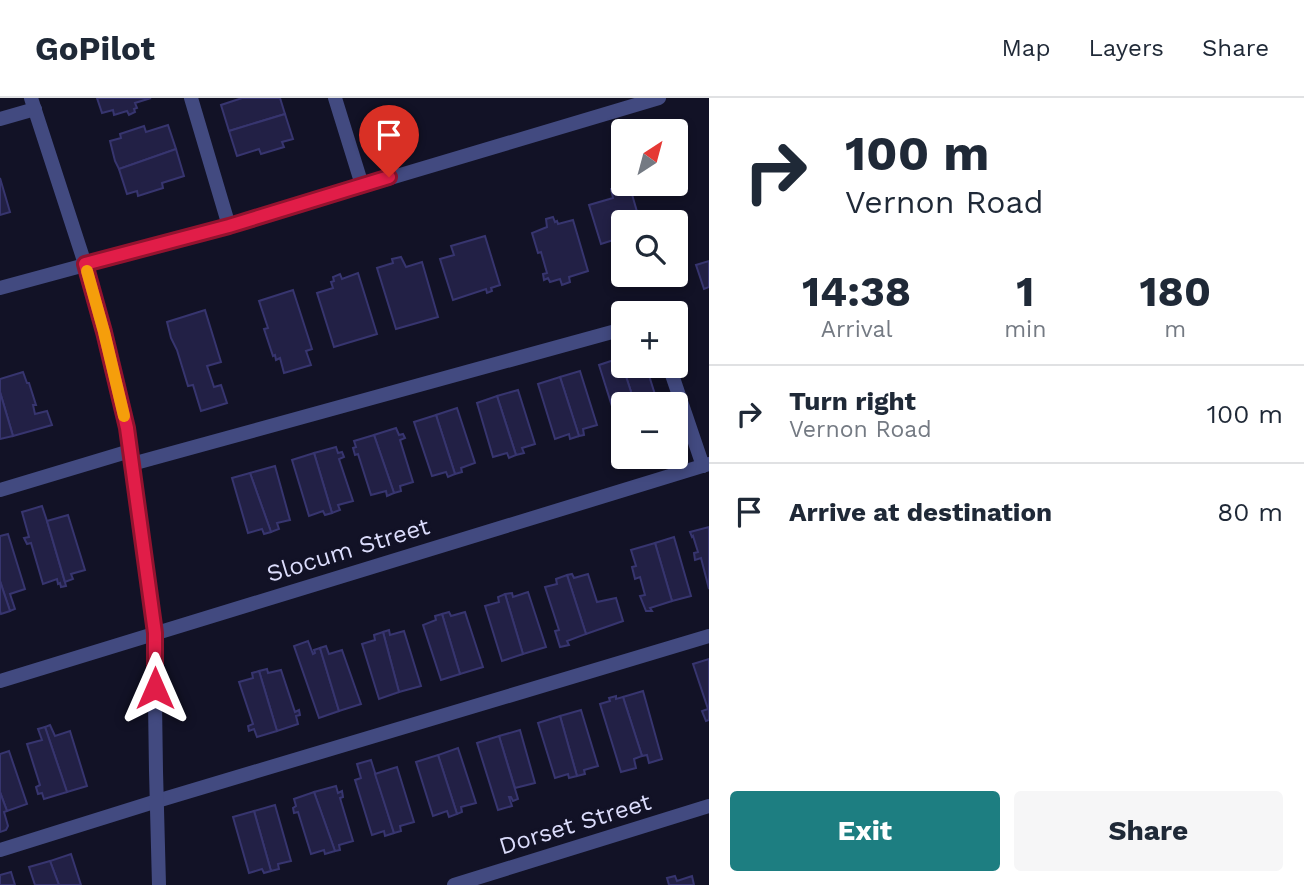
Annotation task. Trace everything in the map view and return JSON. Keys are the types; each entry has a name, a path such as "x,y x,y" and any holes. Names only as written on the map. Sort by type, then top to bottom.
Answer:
{"street":[{"path":"191,98 229,226"},
{"path":"335,98 362,185"},
{"path":"0,288 229,226 657,98"},
{"path":"0,119 33,104 85,264 127,428 155,633 159,885"},
{"path":"0,490 611,332"},
{"path":"673,378 706,465"},
{"name":"Slocum Street","path":"0,681 706,465"},
{"path":"0,850 709,636"},
{"name":"Dorset Street","path":"454,885 709,806"}],"building":[{"path":"97,98 151,98 135,103 135,112 129,115 127,111 114,115 113,110 102,113"},
{"path":"242,98 280,98 285,114 229,131 221,105"},
{"path":"285,114 293,139 282,142 284,147 261,154 259,149 237,156 229,131"},
{"path":"168,125 176,149 119,169 110,141 121,138 120,134 144,126 146,132"},
{"path":"176,149 184,176 162,183 163,188 138,196 137,191 127,194 119,169"},
{"path":"0,178 10,212 0,215"},
{"path":"632,196 637,210 611,210 611,241 601,244 589,205"},
{"path":"553,217 558,224 573,220 588,271 569,277 570,282 562,285 560,279 550,282 548,278 544,280 543,274 547,273 532,233 547,227 546,219"},
{"path":"485,236 500,285 491,288 492,291 487,293 486,289 453,300 440,259 454,255 451,246"},
{"path":"401,257 406,267 422,262 438,317 396,329 377,268 393,263 392,259"},
{"path":"709,261 709,287 704,289 696,265"},
{"path":"358,273 377,334 334,347 317,293 333,288 333,277 340,274 342,279"},
{"path":"293,290 312,349 306,351 311,365 284,373 280,358 276,360 275,355 273,356 259,301"},
{"path":"205,310 221,362 207,366 214,387 221,385 227,403 201,411 193,385 188,386 167,322"},
{"path":"611,361 611,378 627,378 631,392 611,392 611,403 599,365"},
{"path":"580,371 597,425 583,429 584,435 579,436 560,377"},
{"path":"23,372 36,405 33,405 35,414 47,411 52,425 13,436 0,392 0,379"},
{"path":"560,377 579,436 570,439 569,434 555,439 538,384"},
{"path":"627,378 650,378 654,392 631,392"},
{"path":"518,390 535,444 522,448 524,453 516,455 497,396"},
{"path":"0,392 13,436 0,439"},
{"path":"497,396 516,455 509,458 507,453 493,457 477,403"},
{"path":"457,408 475,463 461,468 462,472 455,474 436,415"},
{"path":"436,415 455,474 448,477 446,472 432,476 414,422"},
{"path":"396,428 399,435 403,434 405,438 400,440 413,482 400,486 401,491 394,493 374,435"},
{"path":"374,435 394,493 387,496 386,491 371,495 358,454 355,455 353,448 356,447 354,441"},
{"path":"336,447 338,453 342,452 344,457 339,459 353,501 338,505 340,510 332,513 314,453"},
{"path":"314,453 332,513 325,515 323,511 309,516 292,460"},
{"path":"275,466 290,520 277,523 279,529 271,532 250,473"},
{"path":"250,473 271,532 264,534 262,529 248,533 232,478"},
{"path":"42,506 66,586 61,587 57,579 43,584 31,543 27,544 24,538 29,537 22,512"},
{"path":"68,515 85,570 71,574 73,579 65,582 47,521"},
{"path":"709,527 709,589 701,558 695,560 694,553 698,552 690,532"},
{"path":"8,534 25,589 10,594 15,609 10,611 0,581 0,536"},
{"path":"674,537 691,596 672,601 655,543"},
{"path":"655,543 672,601 650,608 652,611 646,611 640,596 645,595 640,577 635,579 632,567 636,566 631,550"},
{"path":"572,574 574,578 588,574 597,602 616,598 623,621 586,634 567,575"},
{"path":"567,575 586,634 567,641 569,645 560,647 555,631 559,630 545,587 557,584 556,579"},
{"path":"0,581 10,611 1,614 0,611"},
{"path":"528,592 546,647 523,654 505,594 512,593 513,597"},
{"path":"505,594 523,654 502,661 485,606 499,602 498,597"},
{"path":"449,612 451,616 465,612 483,667 460,674 442,614"},
{"path":"442,614 460,674 441,680 423,625 436,620 435,616"},
{"path":"389,630 390,635 404,631 421,686 399,692 383,632"},
{"path":"383,632 399,692 379,699 362,644 375,640 374,635"},
{"path":"308,641 313,654 314,650 320,648 339,711 319,718 294,646"},
{"path":"326,646 329,654 342,650 361,704 339,711 320,648"},
{"path":"709,659 709,720 706,721 702,711 708,709 693,664"},
{"path":"267,669 268,673 281,670 295,712 299,710 300,715 296,716 298,724 277,731 259,671"},
{"path":"259,671 277,731 257,737 254,729 249,731 248,726 253,724 239,682 253,678 252,673"},
{"path":"643,691 662,759 649,763 647,755 642,756 623,697"},
{"path":"616,696 616,699 623,697 642,756 634,759 636,768 621,772 600,704"},
{"path":"581,710 598,766 584,770 585,774 577,776 560,716"},
{"path":"560,716 577,776 569,778 568,774 555,778 538,723"},
{"path":"50,725 55,736 70,731 87,786 67,792 45,727"},
{"path":"45,727 67,792 44,799 42,793 38,794 36,787 40,785 27,744 42,740 38,729"},
{"path":"520,730 535,783 515,788 499,736"},
{"path":"499,736 518,799 513,801 509,797 512,806 498,810 477,743"},
{"path":"458,748 476,803 461,807 462,812 457,814 438,755"},
{"path":"9,751 27,804 7,811 0,792 0,754"},
{"path":"438,755 457,814 449,817 447,811 433,816 416,762"},
{"path":"371,760 394,833 385,836 384,831 372,835 355,780 361,778 357,764"},
{"path":"397,767 414,822 400,826 401,831 394,833 375,774"},
{"path":"336,786 338,793 342,791 343,797 340,798 353,841 339,845 340,850 335,851 314,792"},
{"path":"0,792 7,811 4,812 8,826 0,832"},
{"path":"314,792 335,851 325,854 324,850 311,854 298,812 294,813 293,808 296,806 294,799"},
{"path":"275,805 291,861 278,864 279,869 271,871 254,811"},
{"path":"254,811 271,871 264,873 262,869 249,873 233,817"},
{"path":"71,854 81,885 59,885 50,861"},
{"path":"50,861 59,885 35,885 29,867"},
{"path":"11,872 15,885 0,885 0,875"},
{"path":"675,876 677,881 692,876 694,885 669,885 667,878"}],"slow traffic":[{"path":"87,271 124,416"}],"route":[{"path":"155,688 155,633 127,428 85,264 229,226 389,177"}]}
